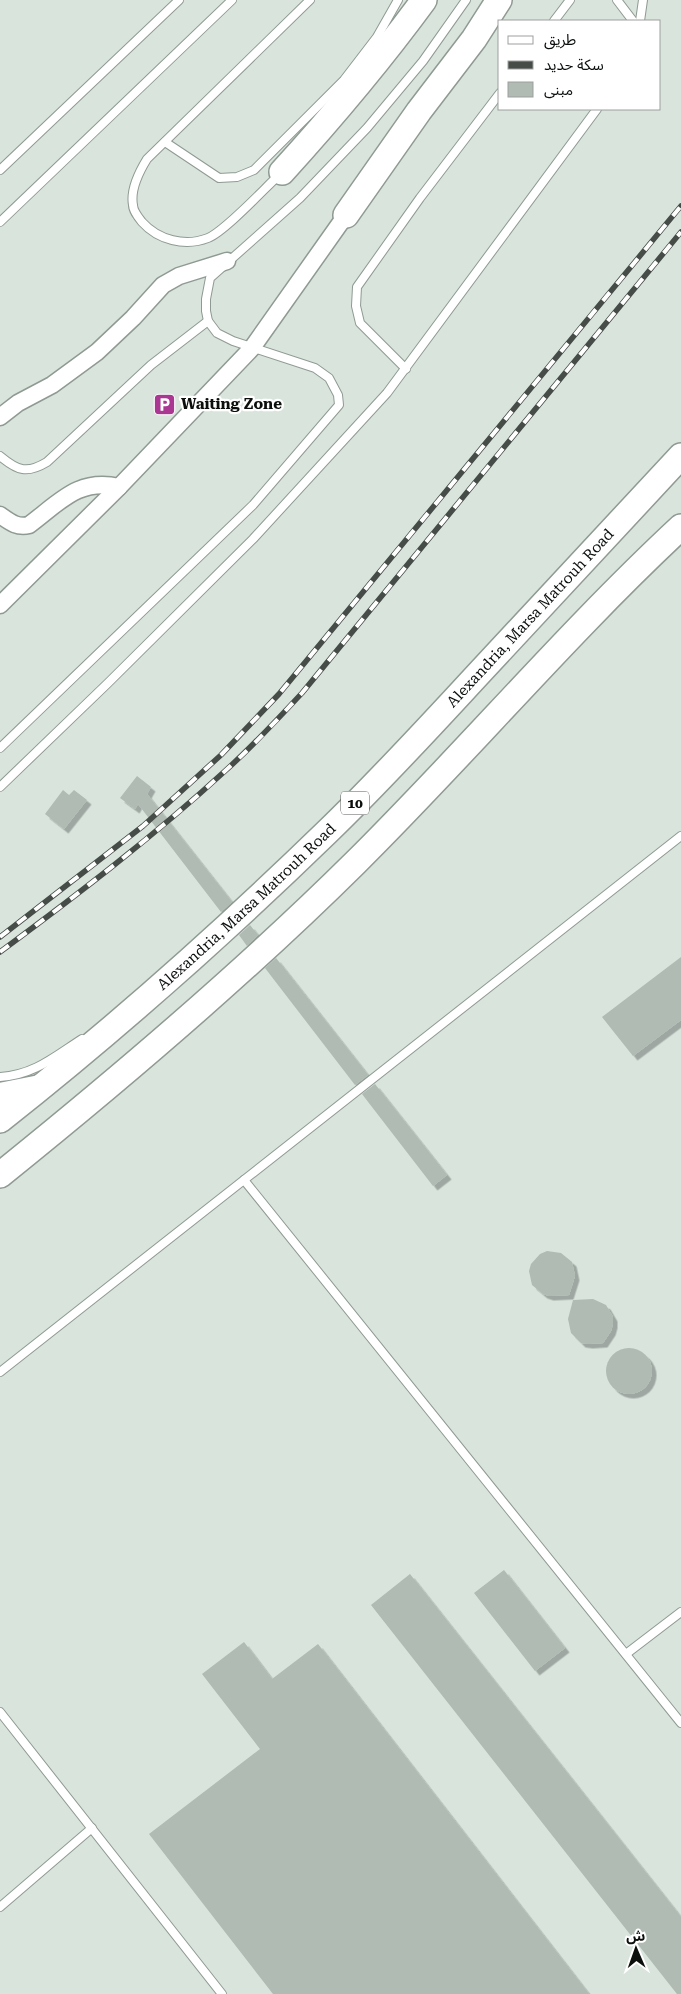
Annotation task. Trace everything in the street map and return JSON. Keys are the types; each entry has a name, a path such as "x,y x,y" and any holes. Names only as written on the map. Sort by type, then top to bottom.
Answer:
{"main road":[{"path":"282,172 358,85 424,0"},
{"path":"346,216 419,111 474,39 498,0"},
{"name":"Alexandria, Marsa Matrouh Road","path":"0,1120 45,1085 158,988 244,911 328,831 416,742 681,456"},
{"path":"0,1175 188,1020 274,942 357,861 618,588 681,527"}],"street":[{"path":"0,605 120,487 252,348 346,216"},
{"path":"0,417 18,404 52,385 97,352 133,318 163,285 179,276 227,262"},
{"path":"0,515 14,525 29,525 75,491 96,484 120,487"},
{"path":"0,1094 45,1085"}],"lane":[{"path":"0,170 179,0"},
{"path":"0,222 232,0"},
{"path":"282,172 214,235 195,242 175,241 156,234 146,226 132,207 134,186 147,159 310,0"},
{"path":"165,142 219,178 238,177 254,170 344,80 377,37 398,0"},
{"path":"0,748 252,506 339,405 334,386 322,372 315,368 232,342 217,333 208,321 206,299 210,278 300,198 367,128 423,61 466,0"},
{"path":"555,20 570,0"},
{"path":"617,0 632,20"},
{"path":"640,20 643,0"},
{"path":"406,369 360,322 356,306 357,287 420,198 498,96"},
{"path":"0,786 108,683 253,539 387,393 596,110"},
{"path":"0,456 10,465 24,470 34,470 47,462 151,365 208,321"},
{"path":"0,1372 681,836"},
{"path":"104,1024 158,988"},
{"path":"0,1077 18,1076 38,1068 88,1034"},
{"path":"244,1180 681,1722"},
{"path":"626,1654 681,1612"},
{"path":"0,1712 222,1994"},
{"path":"0,1907 92,1828"}],"building":[{"path":"137,776 151,787 147,794 232,902 221,912 138,804 135,809 120,798"},
{"path":"63,790 69,795 74,790 87,800 64,829 45,814"},
{"path":"250,925 258,935 247,946 239,935"},
{"path":"681,957 681,1020 633,1056 602,1017"},
{"path":"276,958 368,1075 355,1085 265,968"},
{"path":"375,1084 447,1175 433,1186 362,1094"},
{"path":"547,1251 561,1253 572,1262 575,1276 569,1295 549,1296 543,1294 532,1285 529,1271 531,1264 540,1254"},
{"path":"593,1299 606,1305 613,1317 613,1324 603,1343 581,1343 571,1333 568,1319 573,1300"},
{"path":"629,1348 642,1352 648,1358 652,1371 648,1384 642,1390 629,1394 616,1390 610,1384 606,1371 610,1358 616,1352"},
{"path":"504,1570 565,1648 535,1671 474,1593"},
{"path":"410,1574 681,1917 681,1994 677,1994 371,1605"},
{"path":"244,1642 272,1679 318,1644 589,1994 273,1994 149,1834 260,1749 202,1674"}],"railway":[{"path":"0,937 143,826 221,755 279,694 681,206"},
{"path":"0,952 171,819 235,762 274,723 302,693 681,232"}],"place":[{"name":"Waiting Zone","path":"165,404"}]}
